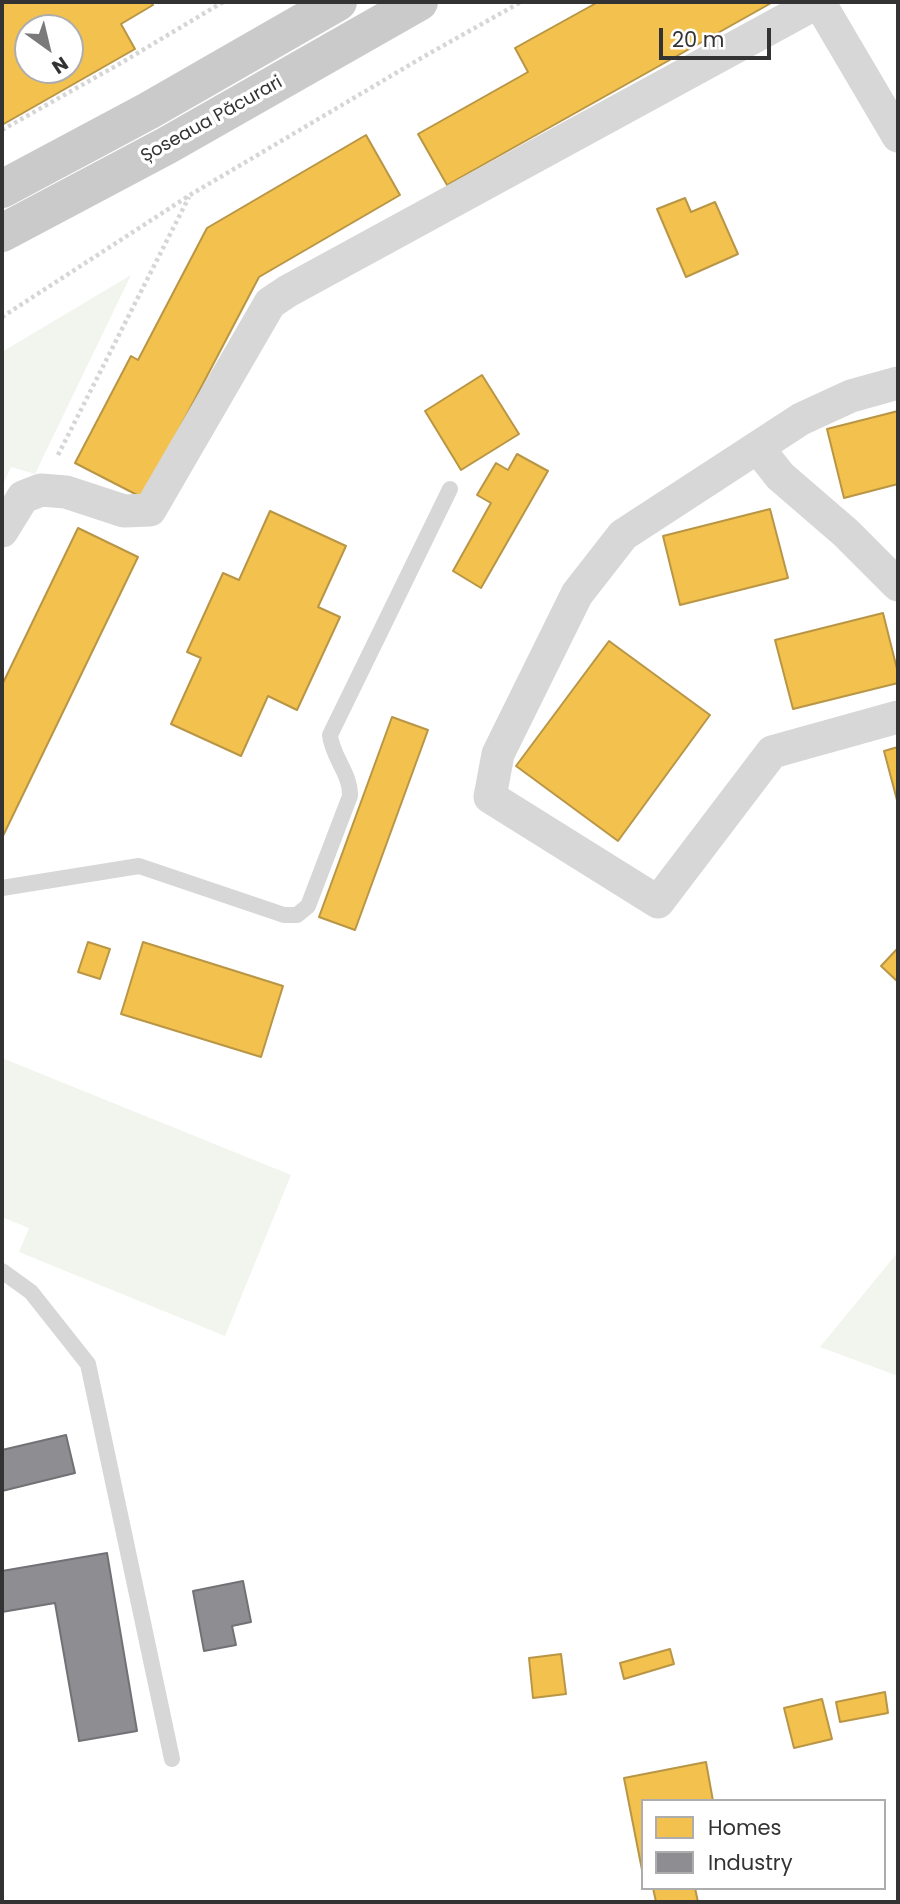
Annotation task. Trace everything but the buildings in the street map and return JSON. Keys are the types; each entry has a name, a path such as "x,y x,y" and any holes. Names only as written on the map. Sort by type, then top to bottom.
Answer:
{"main road":[{"path":"2,189 148,111 338,2"},
{"name":"Șoseaua Păcurari","path":"2,233 178,139 419,2"}],"street":[{"path":"2,531 23,498 41,490 66,492 124,511 150,509 270,303 300,284 818,2 898,136"},
{"path":"898,383 852,396 802,419 623,535 577,594 498,754 491,797 658,902 772,752 898,717"},
{"path":"758,448 780,476 846,533 898,585"}],"lane":[{"path":"2,887 139,866 284,915 297,915 308,906 350,796 350,787 331,745 330,735 450,489"},
{"path":"2,1271 31,1292 88,1364 172,1759"}],"path":[{"path":"2,130 223,2"},
{"path":"2,317 190,195 521,2"},
{"path":"41,490 190,195"}],"shaded area":[{"path":"131,275 35,474 11,467 2,487 2,352"},
{"path":"2,1058 291,1175 225,1336 19,1252 29,1228 2,1217"},
{"path":"898,1252 898,1376 820,1347"}]}
